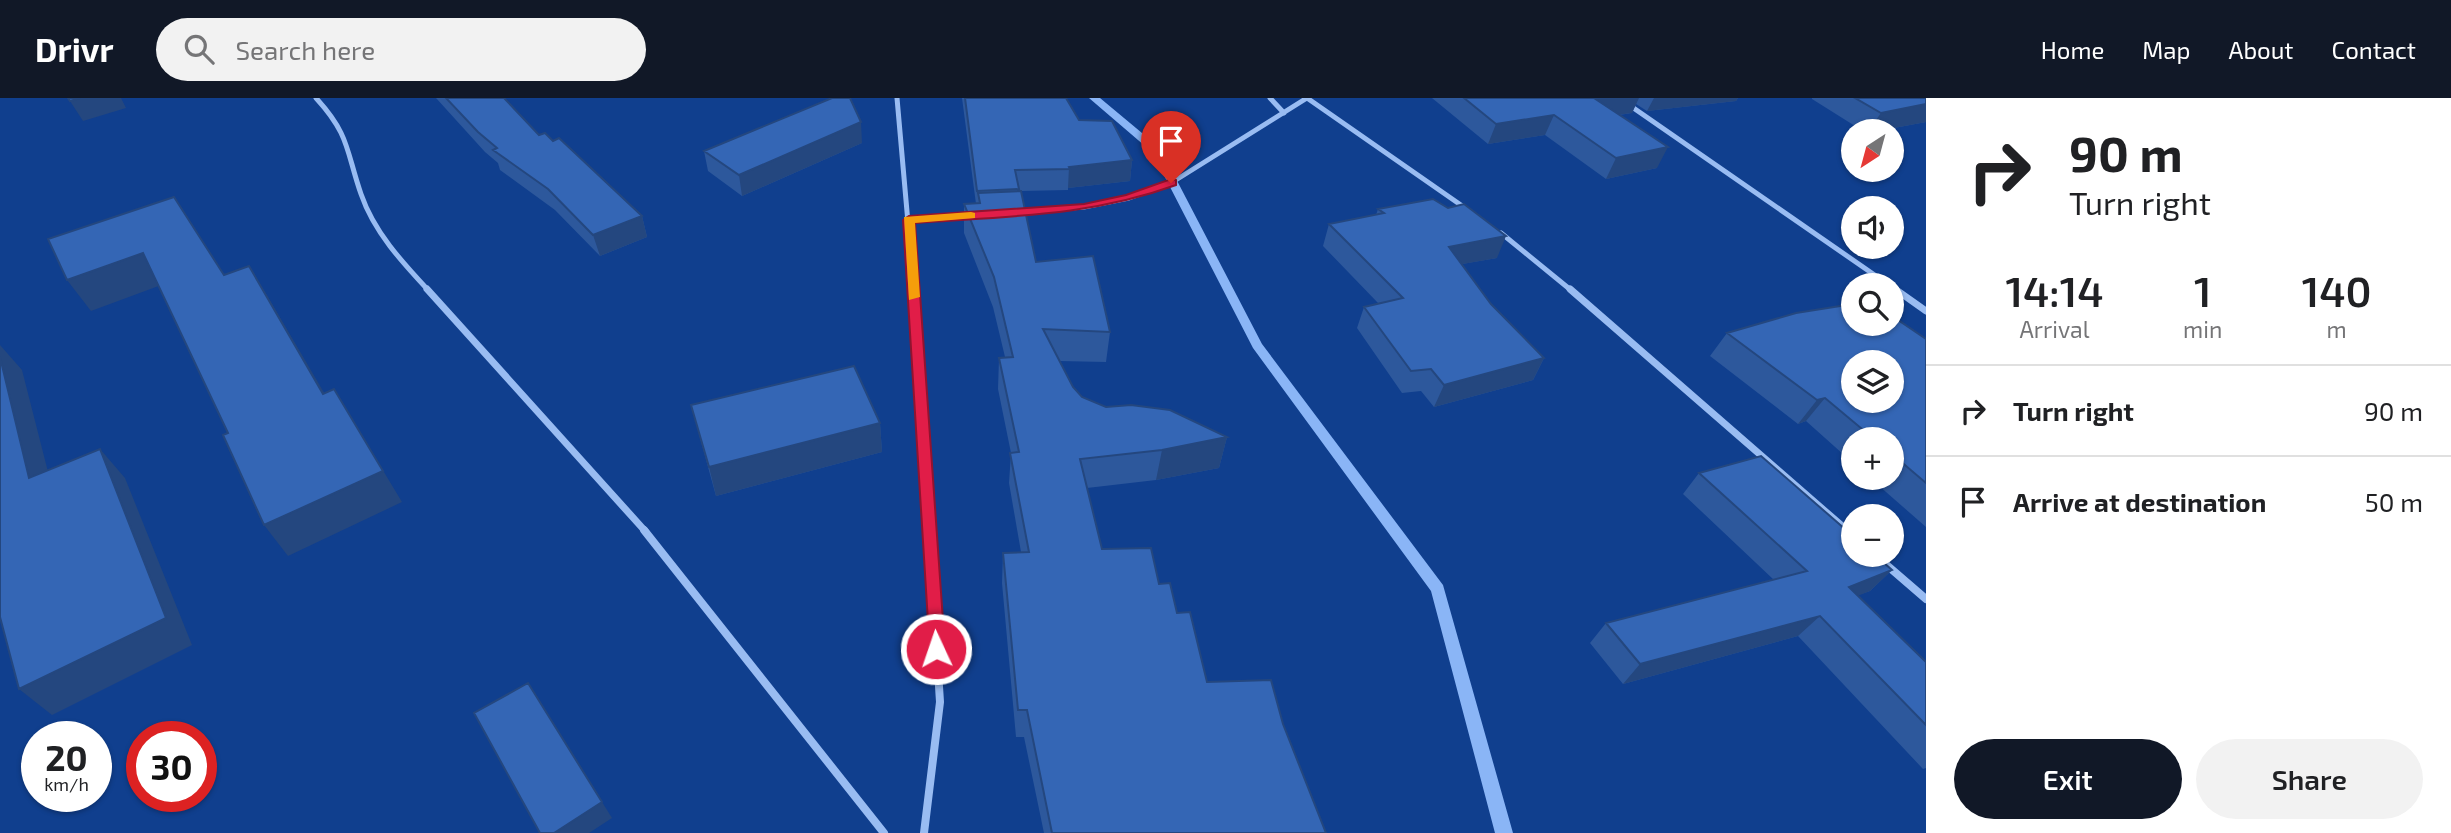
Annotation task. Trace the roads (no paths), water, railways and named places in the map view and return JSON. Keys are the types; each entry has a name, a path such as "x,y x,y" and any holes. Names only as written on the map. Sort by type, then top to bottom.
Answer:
{"street":[{"path":"316,98 331,114 347,141 361,196 389,247 646,532 884,833"},
{"path":"897,98 909,220 940,702 924,833"},
{"path":"1270,98 1284,113"},
{"path":"1003,213 1084,207 1129,198 1161,187 1307,98 1475,215"},
{"path":"1619,98 1871,273"},
{"path":"909,220 976,215"},
{"path":"1497,230 1530,254 1841,526"},
{"path":"1904,296 1926,311"},
{"path":"1889,567 1926,599"}],"waterway":[{"path":"1094,98 1156,150 1257,345 1438,589 1504,833"}]}
